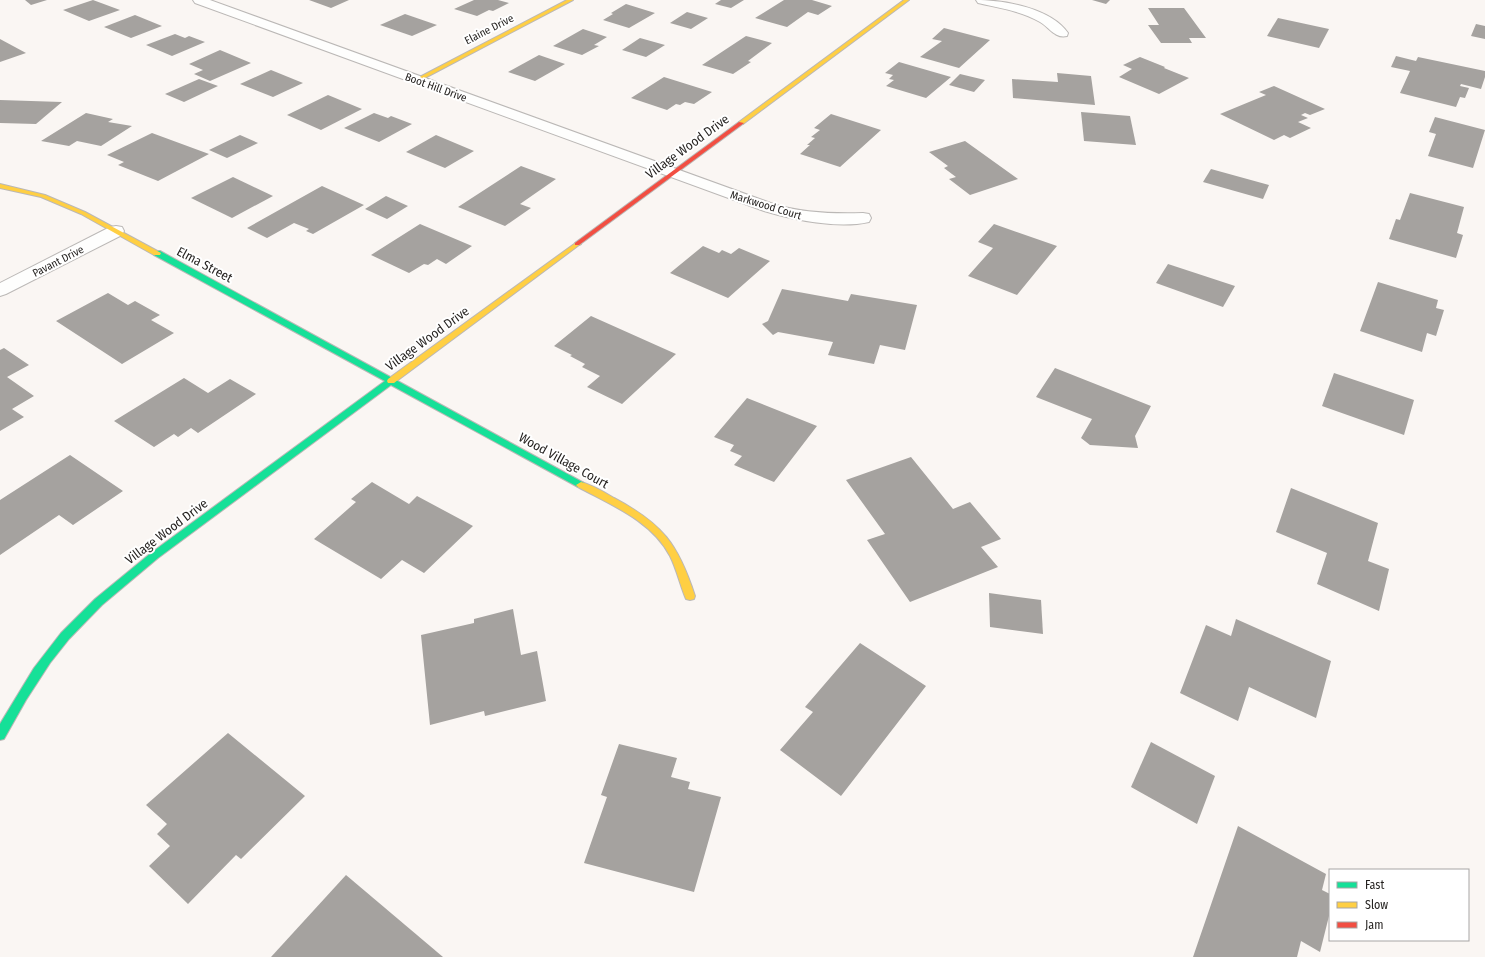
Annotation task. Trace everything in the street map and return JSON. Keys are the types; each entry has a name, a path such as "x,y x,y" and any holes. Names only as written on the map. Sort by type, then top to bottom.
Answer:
{"street":[{"name":"Boot Hill Drive","path":"199,0 672,173"},
{"path":"216,6 230,0"},
{"name":"Elaine Drive","path":"417,80 571,0"},
{"name":"Village Wood Drive","path":"0,735 22,694 56,647 99,601 144,563 907,0"},
{"path":"982,0 1028,12 1046,20 1062,33"},
{"name":"Markwood Court","path":"672,173 786,213 821,219 863,218"},
{"name":"Elma Street","path":"0,186 19,189 64,204 392,380"},
{"name":"Pavant Drive","path":"0,290 116,231"},
{"name":"Wood Village Court","path":"392,380 651,524 663,536 673,550 690,596"}],"building":[{"path":"25,0 47,0 31,5"},
{"path":"93,0 120,10 89,21 63,10"},
{"path":"309,0 349,0 331,8"},
{"path":"474,0 498,0 509,3 493,11 489,10 477,16 454,9"},
{"path":"721,0 744,0 731,8 715,4"},
{"path":"784,0 812,0 832,6 818,15 808,12 787,27 755,18"},
{"path":"1092,0 1110,0 1106,4"},
{"path":"626,4 655,13 629,28 603,20"},
{"path":"1148,8 1184,8 1206,38 1189,38 1192,43 1161,43 1148,25 1159,25"},
{"path":"687,12 708,18 691,29 670,23"},
{"path":"405,14 437,25 412,36 380,25"},
{"path":"135,15 162,26 131,38 104,27"},
{"path":"1278,18 1329,29 1319,48 1267,36"},
{"path":"1476,24 1485,26 1485,39 1471,36"},
{"path":"944,28 990,40 959,68 920,57 942,41 932,39"},
{"path":"583,29 607,37 594,45 599,46 582,55 553,46"},
{"path":"175,34 185,38 189,36 205,42 172,56 146,45"},
{"path":"746,36 772,43 748,61 751,62 733,74 702,65"},
{"path":"640,38 665,45 646,57 622,50"},
{"path":"0,39 26,53 0,62"},
{"path":"220,50 251,63 210,81 194,74 203,70 189,64"},
{"path":"539,55 565,64 535,81 508,72"},
{"path":"1396,56 1416,61 1418,57 1485,71 1485,77 1481,89 1461,84 1460,86 1469,88 1465,98 1460,97 1456,107 1400,93 1410,71 1391,67"},
{"path":"1140,57 1189,78 1159,94 1119,77 1132,69 1123,65"},
{"path":"899,62 951,77 926,98 886,86 894,80 889,79 893,75 885,73"},
{"path":"271,70 303,83 273,97 240,84"},
{"path":"1057,73 1091,76 1095,105 1013,98 1012,79 1058,82"},
{"path":"960,74 985,80 974,92 949,85"},
{"path":"664,77 712,92 694,104 685,102 680,105 676,104 667,110 631,98"},
{"path":"199,79 218,86 184,102 165,94"},
{"path":"1274,86 1325,109 1310,115 1305,113 1301,115 1308,118 1298,122 1311,128 1290,138 1284,135 1274,140 1220,114 1266,95 1259,92"},
{"path":"328,95 362,109 321,130 287,115"},
{"path":"0,100 62,102 36,124 0,123"},
{"path":"1081,112 1130,116 1136,145 1084,141"},
{"path":"86,113 113,119 108,122 132,126 101,146 77,141 69,146 41,141"},
{"path":"374,113 388,118 391,116 412,124 379,142 344,128"},
{"path":"831,114 881,130 840,167 800,154 815,138 811,137 820,130 814,128"},
{"path":"1435,117 1485,130 1473,168 1428,156 1436,134 1429,132"},
{"path":"152,133 209,154 158,181 118,165 124,162 107,155"},
{"path":"240,135 258,143 227,158 209,150"},
{"path":"436,135 474,151 445,168 406,152"},
{"path":"965,141 1018,179 970,195 949,179 956,177 944,168 948,166 929,152"},
{"path":"521,166 556,179 520,204 531,208 505,226 458,207"},
{"path":"1211,169 1269,185 1263,199 1203,182"},
{"path":"233,177 273,196 232,218 191,198"},
{"path":"322,186 364,205 313,234 306,231 309,229 294,223 267,238 247,228"},
{"path":"1410,193 1464,207 1457,233 1463,235 1456,258 1389,239 1396,219 1400,220"},
{"path":"386,196 408,206 387,219 365,209"},
{"path":"420,224 472,246 446,264 437,259 428,265 424,264 409,273 371,255"},
{"path":"994,224 1057,246 1017,295 968,276 993,248 978,242"},
{"path":"703,246 719,253 722,250 731,254 739,248 770,261 728,298 670,273"},
{"path":"1168,264 1235,286 1223,307 1156,283"},
{"path":"1378,282 1438,300 1436,308 1444,310 1436,336 1427,333 1422,352 1360,331"},
{"path":"782,289 848,301 851,294 917,305 905,350 880,345 874,364 828,355 833,342 778,332 773,335 762,324 768,321"},
{"path":"108,293 128,305 135,301 160,315 151,320 174,333 122,364 56,321"},
{"path":"591,316 676,354 622,404 587,387 600,376 582,367 585,364 570,356 572,355 554,346"},
{"path":"4,348 29,365 7,377 34,396 12,409 24,417 0,431 0,350"},
{"path":"1055,368 1151,406 1135,436 1138,448 1090,445 1081,438 1092,419 1036,397"},
{"path":"1334,373 1414,400 1404,435 1322,406"},
{"path":"184,378 208,393 230,379 256,394 198,433 191,428 178,437 174,434 154,447 114,421"},
{"path":"747,398 817,426 774,482 734,465 742,456 730,451 734,445 714,437"},
{"path":"70,455 123,491 73,525 59,515 0,555 0,500"},
{"path":"911,457 953,509 970,502 1001,539 981,547 998,567 910,602 867,540 885,534 846,480"},
{"path":"372,482 409,504 417,496 473,526 424,573 402,560 381,579 314,539 356,502 351,499"},
{"path":"1291,488 1378,523 1368,561 1389,569 1379,611 1317,584 1327,553 1276,532"},
{"path":"989,593 1041,600 1043,634 990,627"},
{"path":"513,609 521,655 537,651 546,701 485,716 484,711 430,725 421,635 474,623 474,619"},
{"path":"1236,619 1331,661 1316,718 1249,687 1238,721 1180,693 1206,625 1231,636"},
{"path":"860,643 926,686 841,796 780,750 813,712 805,707"},
{"path":"228,733 305,796 241,859 236,855 188,904 149,866 170,846 157,834 167,824 146,805"},
{"path":"1151,742 1215,776 1197,824 1131,787"},
{"path":"619,744 677,758 671,777 690,782 688,789 721,797 694,892 584,863 607,797 601,795"},
{"path":"1238,826 1326,874 1322,890 1329,894 1329,916 1320,952 1301,941 1297,957 1193,957"},
{"path":"346,875 443,957 271,957"}],"traffic: fast":[{"path":"157,253 581,485"},
{"path":"0,735 38,672 56,647 81,618 154,555 391,381"}],"traffic: slow":[{"path":"417,80 571,0"},
{"path":"741,123 907,0"},
{"path":"0,186 43,196 83,213 157,253"},
{"path":"391,381 577,244"},
{"path":"581,485 631,512 643,520 664,539 675,556 690,596"}],"traffic: jam":[{"path":"577,244 741,123"}]}
